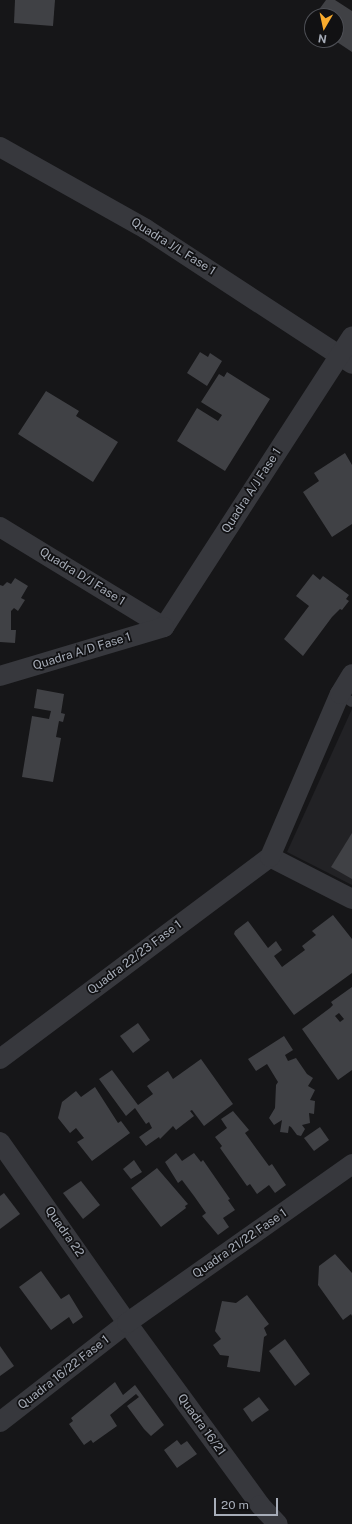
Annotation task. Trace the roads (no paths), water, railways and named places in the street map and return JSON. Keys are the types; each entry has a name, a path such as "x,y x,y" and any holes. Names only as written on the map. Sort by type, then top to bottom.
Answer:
{"street":[{"name":"Quadra J/L Fase 1","path":"0,147 146,229 346,360"},
{"name":"Quadra A/J Fase 1","path":"164,627 346,360 352,336"},
{"name":"Quadra D/J Fase 1","path":"0,527 164,627"},
{"name":"Quadra A/D Fase 1","path":"0,676 164,627"},
{"path":"352,674 346,698 270,857 352,899"},
{"name":"Quadra 22/23 Fase 1","path":"0,1059 270,857"},
{"name":"Quadra 22","path":"0,1142 127,1323"},
{"name":"Quadra 21/22 Fase 1","path":"127,1323 352,1164"},
{"name":"Quadra 16/22 Fase 1","path":"0,1422 127,1323"},
{"name":"Quadra 16/21","path":"127,1323 260,1505 278,1524"}]}
